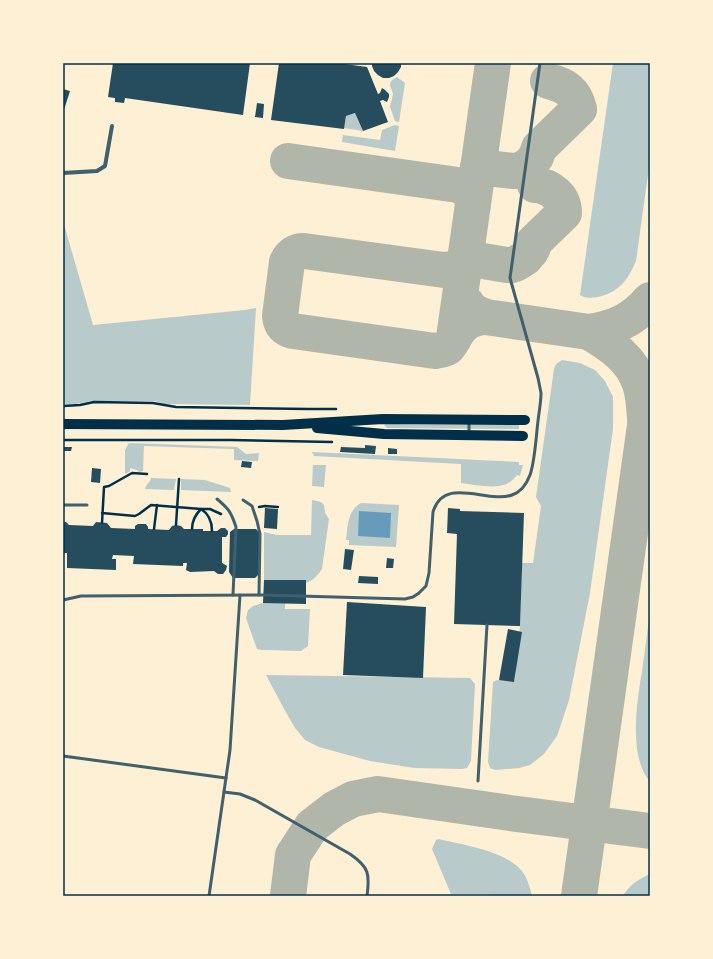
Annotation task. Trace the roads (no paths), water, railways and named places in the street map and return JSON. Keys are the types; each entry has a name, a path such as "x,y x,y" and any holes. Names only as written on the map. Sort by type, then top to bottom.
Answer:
{"main road":[{"path":"63,424 283,425 383,419 525,420"},
{"path":"283,425 384,434 523,436"}],"street":[{"path":"63,173 96,171 105,166 112,126"}],"lane":[{"path":"63,600 81,596 234,595 405,599 420,593 426,586 429,574 433,512 439,499 451,493 460,492 500,497 513,495 524,487 530,476 533,463 541,394 538,378 510,278 540,63"},
{"path":"469,420 469,435"},
{"path":"217,499 228,509 233,517 236,527 234,595"},
{"path":"243,500 252,506 260,534 259,595"},
{"path":"63,505 88,505"},
{"path":"209,896 230,750 240,595"},
{"path":"478,781 487,625"},
{"path":"63,756 226,778"},
{"path":"224,792 240,794 255,800 359,860 365,867 368,875 366,896"}],"water":[{"path":"359,511 391,513 390,538 358,536"}]}
